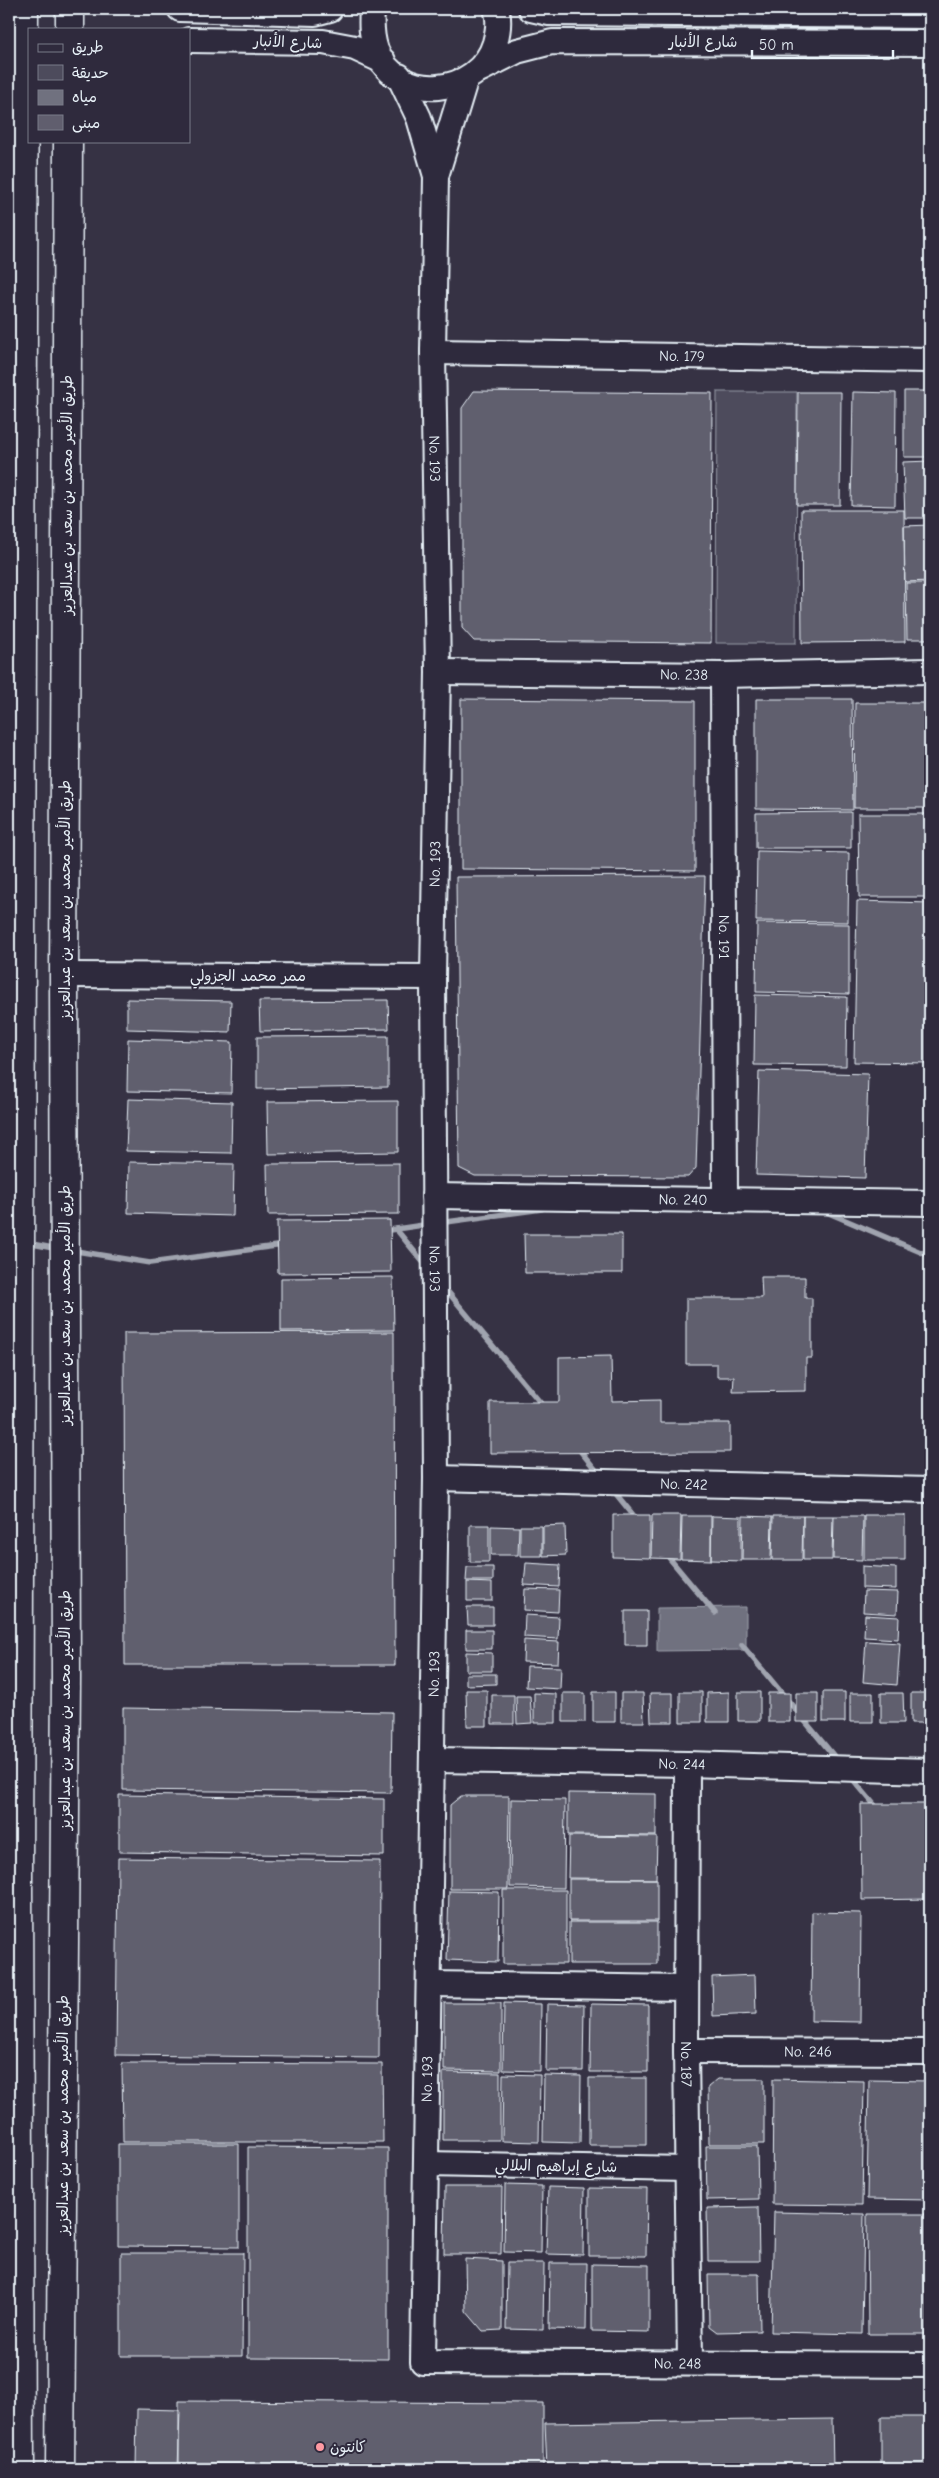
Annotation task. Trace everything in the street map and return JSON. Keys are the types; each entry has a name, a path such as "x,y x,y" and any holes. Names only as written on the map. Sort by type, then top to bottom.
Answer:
{"main road":[{"path":"20,2469 15,805 24,9"},
{"path":"70,9 70,28"},
{"name":"طريق الأمير محمد بن سعد بن عبدالعزيز","path":"60,2469 66,1688 64,975 68,142"}],"street":[{"name":"شارع الأنبار","path":"180,9 315,13 330,9"},
{"path":"372,9 371,30 377,52 391,69"},
{"path":"473,75 492,52 498,33 496,9"},
{"name":"شارع الأنبار","path":"531,9 549,13 930,16"},
{"name":"شارع الأنبار","path":"190,40 323,42 355,48 391,69 406,82 425,88 446,87 473,75 517,51 552,42 930,43"},
{"name":"No. 193","path":"391,69 419,118 436,176 433,352 438,672 433,977 436,1478 434,1760 424,2362"},
{"name":"No. 193","path":"436,176 473,75"},
{"name":"No. 179","path":"433,352 930,360"},
{"name":"No. 238","path":"438,672 723,675 930,672"},
{"name":"No. 191","path":"723,675 725,1199"},
{"name":"ممر محمد الجزولي","path":"64,975 433,977"},
{"name":"No. 240","path":"434,1196 725,1199 930,1204"},
{"name":"No. 242","path":"436,1478 930,1490"},
{"name":"No. 244","path":"434,1760 687,1764 930,1771"},
{"name":"No. 187","path":"687,1764 686,2051 690,2363"},
{"path":"429,1984 686,1988"},
{"name":"No. 246","path":"686,2051 930,2052"},
{"name":"شارع إبراهيم البلالي","path":"426,2164 687,2169"},
{"name":"No. 248","path":"424,2362 930,2365"}],"green space":[{"path":"717,392 797,392 796,643 716,643"}],"water":[{"path":"746,1607 746,1650 657,1651 657,1608"}],"building":[{"path":"474,391 712,393 711,643 474,641 462,628 462,408"},
{"path":"904,391 930,391 930,457 904,457"},
{"path":"798,392 841,392 840,505 797,505"},
{"path":"853,392 896,393 895,506 851,505"},
{"path":"930,461 930,518 905,518 903,462"},
{"path":"801,510 904,510 905,642 802,643"},
{"path":"930,525 930,581 905,582 904,526"},
{"path":"906,583 930,583 930,639 907,639"},
{"path":"461,699 695,701 695,871 461,869"},
{"path":"756,699 852,699 853,810 756,809"},
{"path":"855,703 930,703 930,808 854,808"},
{"path":"851,812 851,848 756,848 756,813"},
{"path":"858,814 930,814 930,897 859,897"},
{"path":"757,851 849,853 848,922 756,921"},
{"path":"705,876 696,1168 688,1177 475,1176 459,1168 456,877"},
{"path":"857,901 930,903 930,1063 854,1062"},
{"path":"757,923 849,924 849,994 756,992"},
{"path":"755,995 847,997 846,1066 754,1065"},
{"path":"127,999 231,1001 230,1032 127,1029"},
{"path":"388,1000 389,1029 260,1031 259,1001"},
{"path":"388,1036 388,1087 257,1089 257,1037"},
{"path":"128,1039 232,1042 231,1093 127,1091"},
{"path":"759,1071 868,1074 865,1178 756,1175"},
{"path":"128,1099 232,1102 231,1153 126,1151"},
{"path":"398,1101 398,1152 268,1154 267,1102"},
{"path":"129,1162 234,1164 233,1216 128,1213"},
{"path":"399,1163 399,1214 268,1215 267,1164"},
{"path":"390,1220 391,1272 278,1273 277,1221"},
{"path":"524,1234 622,1234 622,1273 525,1273"},
{"path":"393,1277 394,1330 281,1331 281,1278"},
{"path":"761,1277 805,1277 805,1298 812,1298 812,1358 806,1358 806,1391 733,1392 734,1377 717,1377 717,1364 686,1364 686,1298 762,1298"},
{"path":"394,1332 395,1665 125,1665 124,1333"},
{"path":"611,1356 612,1401 660,1400 660,1423 730,1423 730,1452 490,1453 490,1402 559,1402 559,1357"},
{"path":"613,1515 650,1515 650,1558 613,1557"},
{"path":"652,1515 681,1515 680,1559 651,1558"},
{"path":"864,1515 905,1515 905,1560 864,1560"},
{"path":"682,1516 711,1516 711,1560 681,1559"},
{"path":"712,1516 741,1517 741,1561 711,1560"},
{"path":"743,1516 772,1517 771,1560 742,1560"},
{"path":"773,1516 803,1516 802,1560 772,1560"},
{"path":"803,1516 833,1516 832,1560 803,1560"},
{"path":"834,1516 863,1516 862,1560 833,1559"},
{"path":"470,1525 489,1525 489,1562 470,1562"},
{"path":"565,1525 566,1555 543,1556 543,1526"},
{"path":"491,1526 519,1527 518,1555 491,1555"},
{"path":"520,1526 542,1526 542,1556 520,1556"},
{"path":"526,1563 560,1565 559,1587 524,1585"},
{"path":"862,1566 896,1568 896,1589 862,1588"},
{"path":"467,1567 493,1567 493,1581 466,1581"},
{"path":"467,1582 492,1583 492,1601 467,1601"},
{"path":"525,1589 559,1590 558,1612 524,1610"},
{"path":"864,1591 898,1592 897,1614 863,1612"},
{"path":"467,1607 493,1607 493,1625 468,1625"},
{"path":"625,1611 647,1611 647,1645 625,1645"},
{"path":"525,1615 559,1617 558,1639 524,1637"},
{"path":"865,1615 899,1617 898,1639 864,1637"},
{"path":"466,1630 492,1630 492,1649 466,1649"},
{"path":"524,1640 559,1642 558,1663 523,1662"},
{"path":"866,1641 900,1643 897,1685 863,1682"},
{"path":"466,1652 492,1653 492,1671 466,1671"},
{"path":"527,1666 561,1667 560,1689 526,1687"},
{"path":"466,1674 496,1674 496,1684 466,1685"},
{"path":"466,1690 487,1690 487,1726 467,1726"},
{"path":"593,1692 615,1692 615,1722 593,1722"},
{"path":"680,1692 702,1692 702,1722 680,1722"},
{"path":"729,1692 729,1722 707,1722 707,1693"},
{"path":"738,1692 760,1692 760,1721 738,1721"},
{"path":"823,1692 845,1692 845,1722 823,1722"},
{"path":"534,1693 556,1694 556,1723 534,1723"},
{"path":"563,1693 585,1693 585,1722 563,1722"},
{"path":"621,1693 643,1693 644,1722 621,1722"},
{"path":"650,1693 673,1693 673,1722 651,1722"},
{"path":"768,1693 790,1693 790,1722 768,1722"},
{"path":"796,1693 818,1693 818,1722 796,1722"},
{"path":"850,1693 873,1693 873,1722 850,1722"},
{"path":"881,1693 903,1693 904,1723 881,1723"},
{"path":"911,1693 930,1693 930,1723 911,1723"},
{"path":"492,1695 514,1695 514,1724 492,1724"},
{"path":"516,1696 530,1696 532,1723 517,1724"},
{"path":"123,1708 392,1712 391,1793 123,1790"},
{"path":"568,1793 656,1794 656,1836 568,1835"},
{"path":"119,1795 384,1799 384,1856 119,1852"},
{"path":"461,1796 509,1796 508,1889 450,1889 450,1805"},
{"path":"511,1799 565,1800 564,1888 510,1887"},
{"path":"861,1804 930,1804 930,1899 862,1900"},
{"path":"569,1836 657,1837 656,1879 568,1878"},
{"path":"118,1858 380,1861 379,2058 116,2055"},
{"path":"569,1879 657,1879 657,1921 569,1921"},
{"path":"503,1890 566,1890 566,1964 503,1964"},
{"path":"449,1891 499,1892 498,1962 447,1960"},
{"path":"812,1912 861,1913 860,2022 811,2021"},
{"path":"569,1922 657,1922 657,1964 569,1964"},
{"path":"755,1975 756,2014 713,2016 712,1977"},
{"path":"444,2003 501,2003 501,2071 444,2070"},
{"path":"504,2003 541,2004 540,2071 503,2070"},
{"path":"547,2004 584,2005 583,2071 546,2071"},
{"path":"591,2004 648,2005 648,2072 590,2072"},
{"path":"122,2063 382,2064 383,2142 123,2142"},
{"path":"443,2072 500,2073 500,2140 443,2140"},
{"path":"503,2074 540,2075 539,2142 502,2141"},
{"path":"544,2075 581,2076 580,2143 543,2142"},
{"path":"589,2078 646,2078 646,2145 589,2145"},
{"path":"718,2079 764,2079 764,2144 709,2144 708,2087"},
{"path":"773,2079 864,2081 862,2205 772,2204"},
{"path":"869,2080 930,2081 930,2200 867,2199"},
{"path":"118,2144 239,2144 239,2247 118,2246"},
{"path":"706,2146 757,2146 758,2199 707,2200"},
{"path":"248,2147 388,2148 388,2359 248,2358"},
{"path":"505,2185 542,2186 541,2253 504,2252"},
{"path":"445,2187 502,2187 501,2254 444,2254"},
{"path":"548,2187 584,2188 583,2255 546,2254"},
{"path":"589,2188 647,2189 646,2256 589,2256"},
{"path":"758,2207 759,2261 708,2261 707,2208"},
{"path":"774,2212 864,2214 862,2334 771,2332"},
{"path":"867,2214 930,2214 930,2334 868,2334"},
{"path":"121,2253 243,2253 242,2356 121,2356"},
{"path":"465,2259 502,2261 502,2330 483,2331 466,2311"},
{"path":"507,2263 544,2263 543,2330 506,2329"},
{"path":"550,2263 587,2263 586,2330 549,2329"},
{"path":"592,2264 649,2265 649,2332 592,2331"},
{"path":"708,2274 759,2274 760,2331 717,2332 709,2326"},
{"path":"179,2401 543,2403 543,2469 495,2469 495,2465 179,2463"},
{"path":"137,2409 180,2410 178,2469 136,2469"},
{"path":"881,2417 930,2417 930,2469 881,2469"},
{"path":"832,2419 833,2469 547,2469 545,2423"}],"waterway":[{"path":"439,1223 542,1209"},
{"path":"824,1211 930,1256"},
{"path":"383,1231 430,1224"},
{"path":"396,1229 427,1267"},
{"path":"32,1244 53,1248"},
{"path":"76,1251 150,1263 284,1245"},
{"path":"443,1286 544,1407"},
{"path":"577,1447 600,1475"},
{"path":"612,1489 638,1521"},
{"path":"665,1553 715,1613"},
{"path":"742,1645 838,1761"},
{"path":"850,1776 878,1809"}],"place":[{"name":"كانتون","path":"320,2447"}]}
